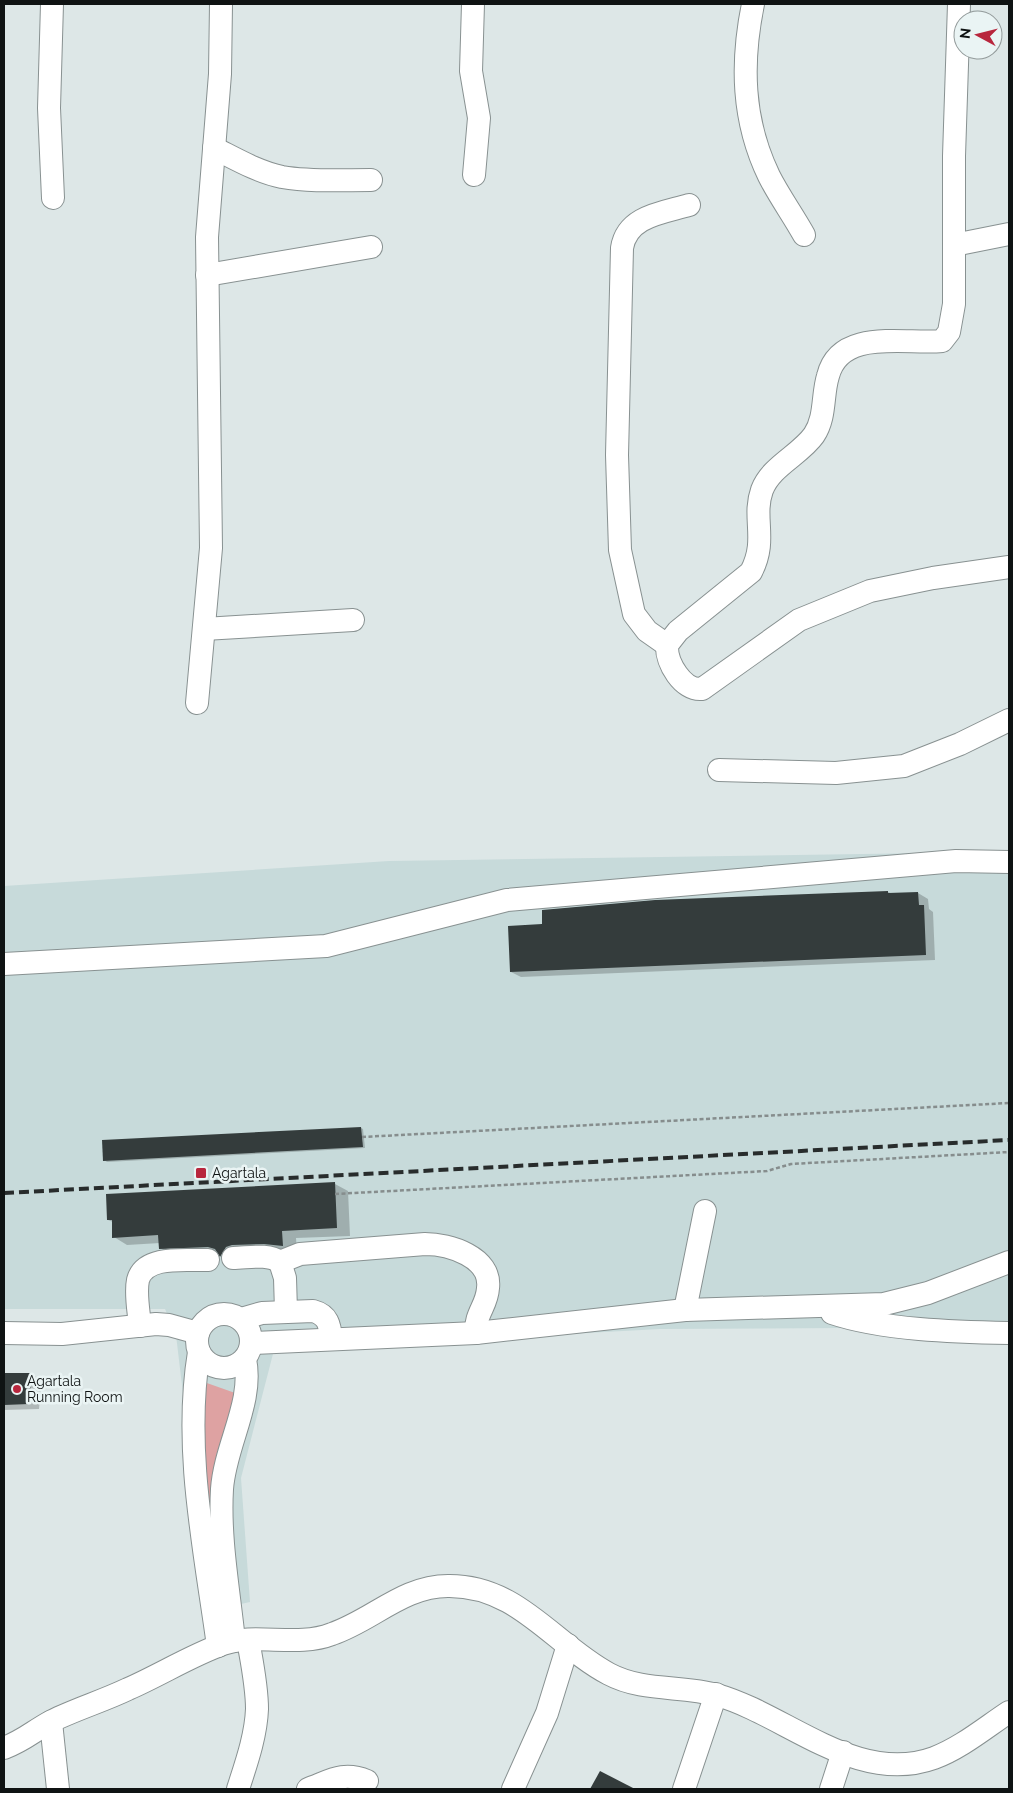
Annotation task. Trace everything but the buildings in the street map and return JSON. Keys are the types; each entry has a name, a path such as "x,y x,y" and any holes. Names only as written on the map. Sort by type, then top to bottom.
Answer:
{"street":[{"path":"52,4 49,108 53,198"},
{"path":"197,703 211,548 207,237 220,74 221,4"},
{"path":"473,4 471,71 479,118 474,174"},
{"path":"753,4 744,64 746,104 754,136 769,175 804,235"},
{"path":"959,4 954,304 950,332 942,341 927,343 870,341 855,346 837,360 828,376 820,423 813,436 770,477 762,489 759,506 761,538 758,560 751,572 678,631 667,645 668,658 683,682 694,689 702,689 799,620 870,591 933,578 1009,567"},
{"path":"214,148 248,165 282,177 371,180"},
{"path":"667,645 648,631 634,614 620,550 617,455 622,248 624,236 635,224 689,205"},
{"path":"954,245 1009,234"},
{"path":"207,275 371,247"},
{"path":"204,629 353,620"},
{"path":"718,770 836,773 904,766 960,744 1009,720"},
{"path":"4,964 326,946 506,900 956,861 1009,862"},
{"path":"684,1310 706,1211"},
{"path":"280,1262 300,1254 425,1244 438,1244 462,1251 484,1270 488,1278 487,1296 477,1314 476,1333"},
{"path":"233,1258 265,1257 274,1258 280,1262 285,1278 286,1311"},
{"path":"140,1326 138,1279 142,1272 150,1265 158,1262 208,1260"},
{"path":"4,1333 62,1334 169,1324 198,1343 211,1366 220,1368 238,1365 248,1351 331,1339 476,1333 684,1310 884,1304 928,1293 1009,1262"},
{"path":"816,1307 870,1323 970,1332 1009,1333"},
{"path":"241,1319 262,1313 308,1310 321,1313 327,1319 330,1326 331,1339"},
{"path":"234,1642 223,1525 222,1488 230,1444 245,1396 251,1334 241,1319 225,1313 216,1314 208,1318 198,1343 194,1390 194,1451 234,1642 256,1687 256,1712 250,1751 241,1789"},
{"path":"4,1748 23,1741 51,1722 234,1642 310,1640 332,1634 409,1593 427,1588 448,1586 469,1587 510,1603 541,1622 568,1645 608,1674 627,1682 716,1694 740,1702 843,1752 869,1761 899,1765 926,1760 955,1748 1009,1712"},
{"path":"513,1789 547,1712 568,1645"},
{"path":"684,1789 716,1694"},
{"path":"4,1732 17,1726 51,1722"},
{"path":"51,1722 58,1789"},
{"path":"831,1789 843,1752"},
{"path":"308,1789 343,1776 355,1776 367,1780"}],"path":[{"path":"362,1137 1009,1103"},
{"path":"335,1194 757,1172 792,1164 1009,1152"}],"shaded area":[{"path":"997,852 1009,855 1009,1327 660,1329 274,1350 241,1478 250,1602 209,1611 176,1335 165,1309 4,1309 4,886 389,861"},
{"path":"204,1382 238,1394 217,1452 213,1481 228,1626 204,1479"}],"railway":[{"path":"4,1193 1009,1140"}],"place":[{"name":"Agartala","path":"201,1173"},
{"name":"Agartala Running Room","path":"17,1389"}]}
